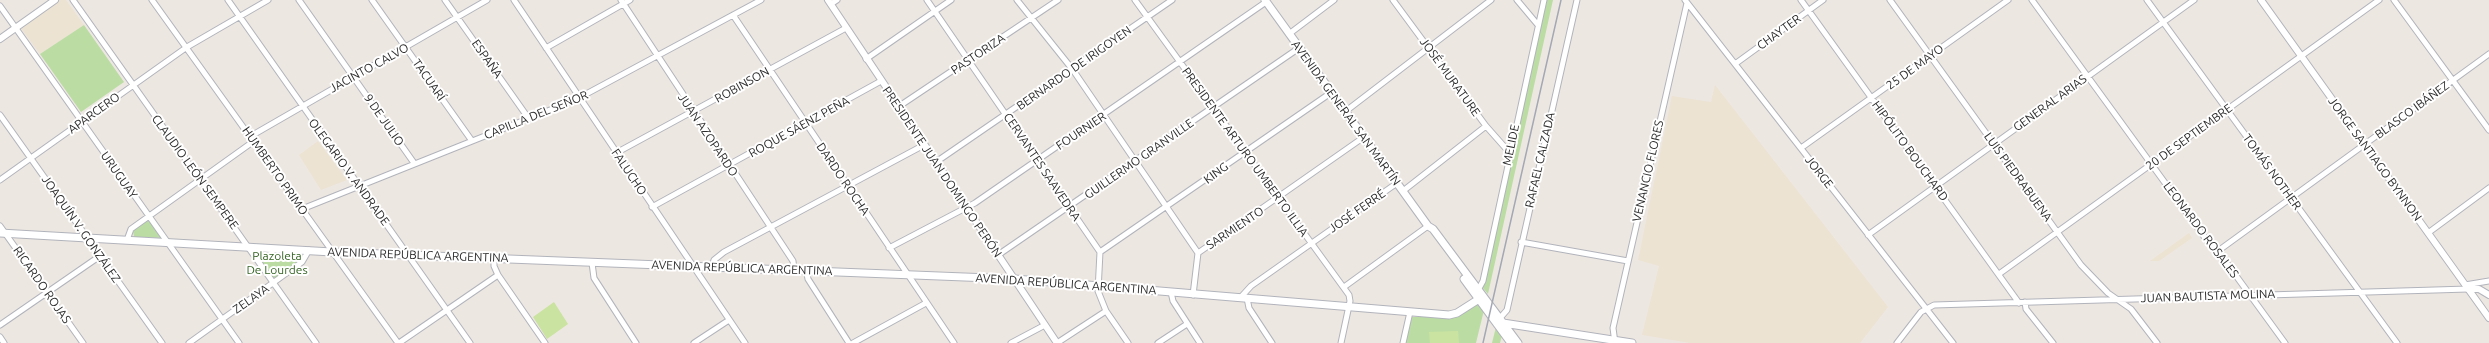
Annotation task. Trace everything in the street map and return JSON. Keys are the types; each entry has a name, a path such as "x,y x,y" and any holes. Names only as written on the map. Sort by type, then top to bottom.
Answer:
{"main road":[{"name":"AVENIDA GENERAL SAN MARTÍN","path":"1265,1 1346,111 1509,342"},
{"name":"AVENIDA GENERAL SAN MARTÍN","path":"1428,226 1433,229 1518,343"},
{"name":"AVENIDA REPÚBLICA ARGENTINA","path":"2,233 332,252 592,263 806,269 1015,279 1097,285 1193,295 1449,315 1457,313 1479,299"},
{"path":"1501,320 1632,343"}],"street":[{"path":"0,39 55,0"},
{"name":"CLAUDIO LEÓN SEMPERE","path":"73,0 316,343"},
{"name":"HUMBERTO PRIMO","path":"152,0 398,343"},
{"name":"OLEGARIO V. ANDRADE","path":"228,0 470,343"},
{"name":"APARCERO","path":"0,180 187,47 268,0"},
{"name":"9 DE JULIO","path":"299,0 414,163"},
{"name":"TACUARÍ","path":"372,0 472,141"},
{"name":"ESPAÑA","path":"445,0 529,119"},
{"name":"JACINTO CALVO","path":"251,136 488,0"},
{"name":"FALUCHO","path":"514,0 744,343"},
{"path":"546,48 622,2 630,0"},
{"name":"CAPILLA DEL SEÑOR","path":"302,209 579,98 761,0"},
{"path":"829,2 837,0"},
{"name":"CERVANTES SAAVEDRA","path":"926,0 969,60 1100,252"},
{"path":"866,58 951,0"},
{"path":"1017,0 1030,19 1073,70 1198,253"},
{"name":"PASTORIZA","path":"898,107 1058,0"},
{"name":"PRESIDENTE ARTURO UMBERTO ILLIA","path":"1135,0 1344,287 1350,297 1349,306"},
{"name":"BERNARDO DE IRIGOYEN","path":"936,162 1006,116 1172,0"},
{"path":"1290,34 1334,0"},
{"name":"JOSÉ MURATURE","path":"1393,0 1486,126 1509,152"},
{"path":"1346,111 1429,49 1491,0"},
{"path":"1517,0 1538,25"},
{"name":"MELIDE","path":"1478,290 1482,281 1509,152 1544,0"},
{"name":"RAFAEL CALZADA","path":"1501,320 1506,310 1577,0"},
{"name":"HIPÓLITO BOUCHARD","path":"1801,0 2019,303"},
{"name":"CHAYTER","path":"1735,64 1823,0"},
{"name":"LUIS PIEDRABUENA","path":"1890,0 2086,271 2131,309 2157,343"},
{"name":"25 DE MAYO","path":"1801,148 1872,99 2008,0"},
{"name":"LEONARDO ROSALES","path":"2032,0 2208,242 2218,251 2285,343"},
{"name":"TOMÁS NOTHER","path":"2147,0 2397,343"},
{"name":"GENERAL ARIAS","path":"1868,235 2194,0"},
{"name":"JORGE SANTIAGO BYNNON","path":"2261,0 2489,318"},
{"name":"20 DE SEPTIEMBRE","path":"1999,274 2379,0"},
{"path":"2394,0 2489,130"},
{"name":"FOURNIER","path":"889,248 968,206 1105,115 1265,1"},
{"name":"JORGE","path":"1686,1 1953,343"},
{"name":"VENANCIO FLORES","path":"1614,341 1613,328 1686,1"},
{"name":"JUAN AZOPARDO","path":"622,2 656,57 793,261 794,269"},
{"name":"PRESIDENTE JUAN DOMINGO PERÓN","path":"829,2 898,107 968,206 998,255 1057,343"},
{"name":"URUGUAY","path":"0,6 239,343"},
{"name":"DARDO ROCHA","path":"733,15 905,274 954,343"},
{"name":"ROBINSON","path":"616,152 693,112 846,28"},
{"name":"GUILLERMO GRANVILLE","path":"998,255 1299,48"},
{"name":"BLASCO IBÁÑEZ","path":"2218,251 2489,54"},
{"name":"ROQUE SÁENZ PEÑA","path":"652,207 881,81"},
{"name":"KING","path":"1100,252 1168,207 1332,92"},
{"name":"JOAQUÍN V. GONZÁLEZ","path":"0,115 162,343"},
{"name":"JOSÉ FERRÉ","path":"1403,191 1486,126"},
{"name":"SARMIENTO","path":"1193,295 1198,253 1279,198 1364,137"},
{"path":"126,240 130,229 254,141"},
{"path":"712,266 714,260 724,252 924,145"},
{"name":"JOSÉ FERRÉ","path":"1244,298 1251,286 1397,183"},
{"path":"2428,233 2489,188"},
{"name":"RICARDO ROJAS","path":"0,226 2,233 47,292 83,343"},
{"path":"1344,287 1428,226"},
{"path":"1521,242 1628,261"},
{"name":"ZELAYA","path":"189,343 302,262 309,250"},
{"path":"1100,252 1097,285 1106,312 1128,343"},
{"path":"0,325 100,256"},
{"path":"494,258 494,266 498,275 545,343"},
{"path":"592,263 594,278 636,343"},
{"path":"806,269 808,279 849,343"},
{"path":"398,343 498,275"},
{"name":"JUAN BAUTISTA MOLINA","path":"2467,287 2489,281"},
{"name":"JUAN BAUTISTA MOLINA","path":"1926,308 1934,305 2467,287 2479,289 2489,295"},
{"path":"1171,292 1173,301 1200,343"},
{"path":"1244,298 1272,343"},
{"path":"2025,302 2026,309 2053,343"},
{"path":"853,343 926,303"},
{"path":"1342,343 1349,306"},
{"path":"1897,343 1926,308"},
{"path":"1057,343 1106,312"},
{"path":"1403,343 1410,312"},
{"path":"694,343 729,320"},
{"path":"1158,343 1187,324"},
{"path":"1011,343 1045,325"},
{"path":"0,337 4,343"}],"shaded area":[{"path":"60,0 66,0 84,25 40,54 20,27"},
{"path":"1715,85 1888,307 1860,343 1690,343 1642,335 1659,266 1638,260 1672,96 1711,102"},
{"path":"318,141 347,180 321,190 299,155"},
{"path":"2189,233 2192,238 2159,261 2150,261"}],"green space":[{"path":"1547,0 1553,0 1488,294 1482,287"},
{"path":"84,25 124,82 81,112 40,54"},
{"path":"148,220 162,238 134,237 133,231"},
{"name":"Plazoleta De Lourdes","path":"248,247 309,250 307,256 274,283"},
{"path":"554,302 568,324 547,339 533,317"},
{"path":"1476,305 1481,305 1484,310 1476,343 1405,343 1412,317 1454,317"},
{"path":"1496,327 1502,335 1500,343 1492,343"},
{"path":"1458,331 1459,343 1430,343 1429,332"}],"railway":[{"path":"1483,343 1561,0"}]}
